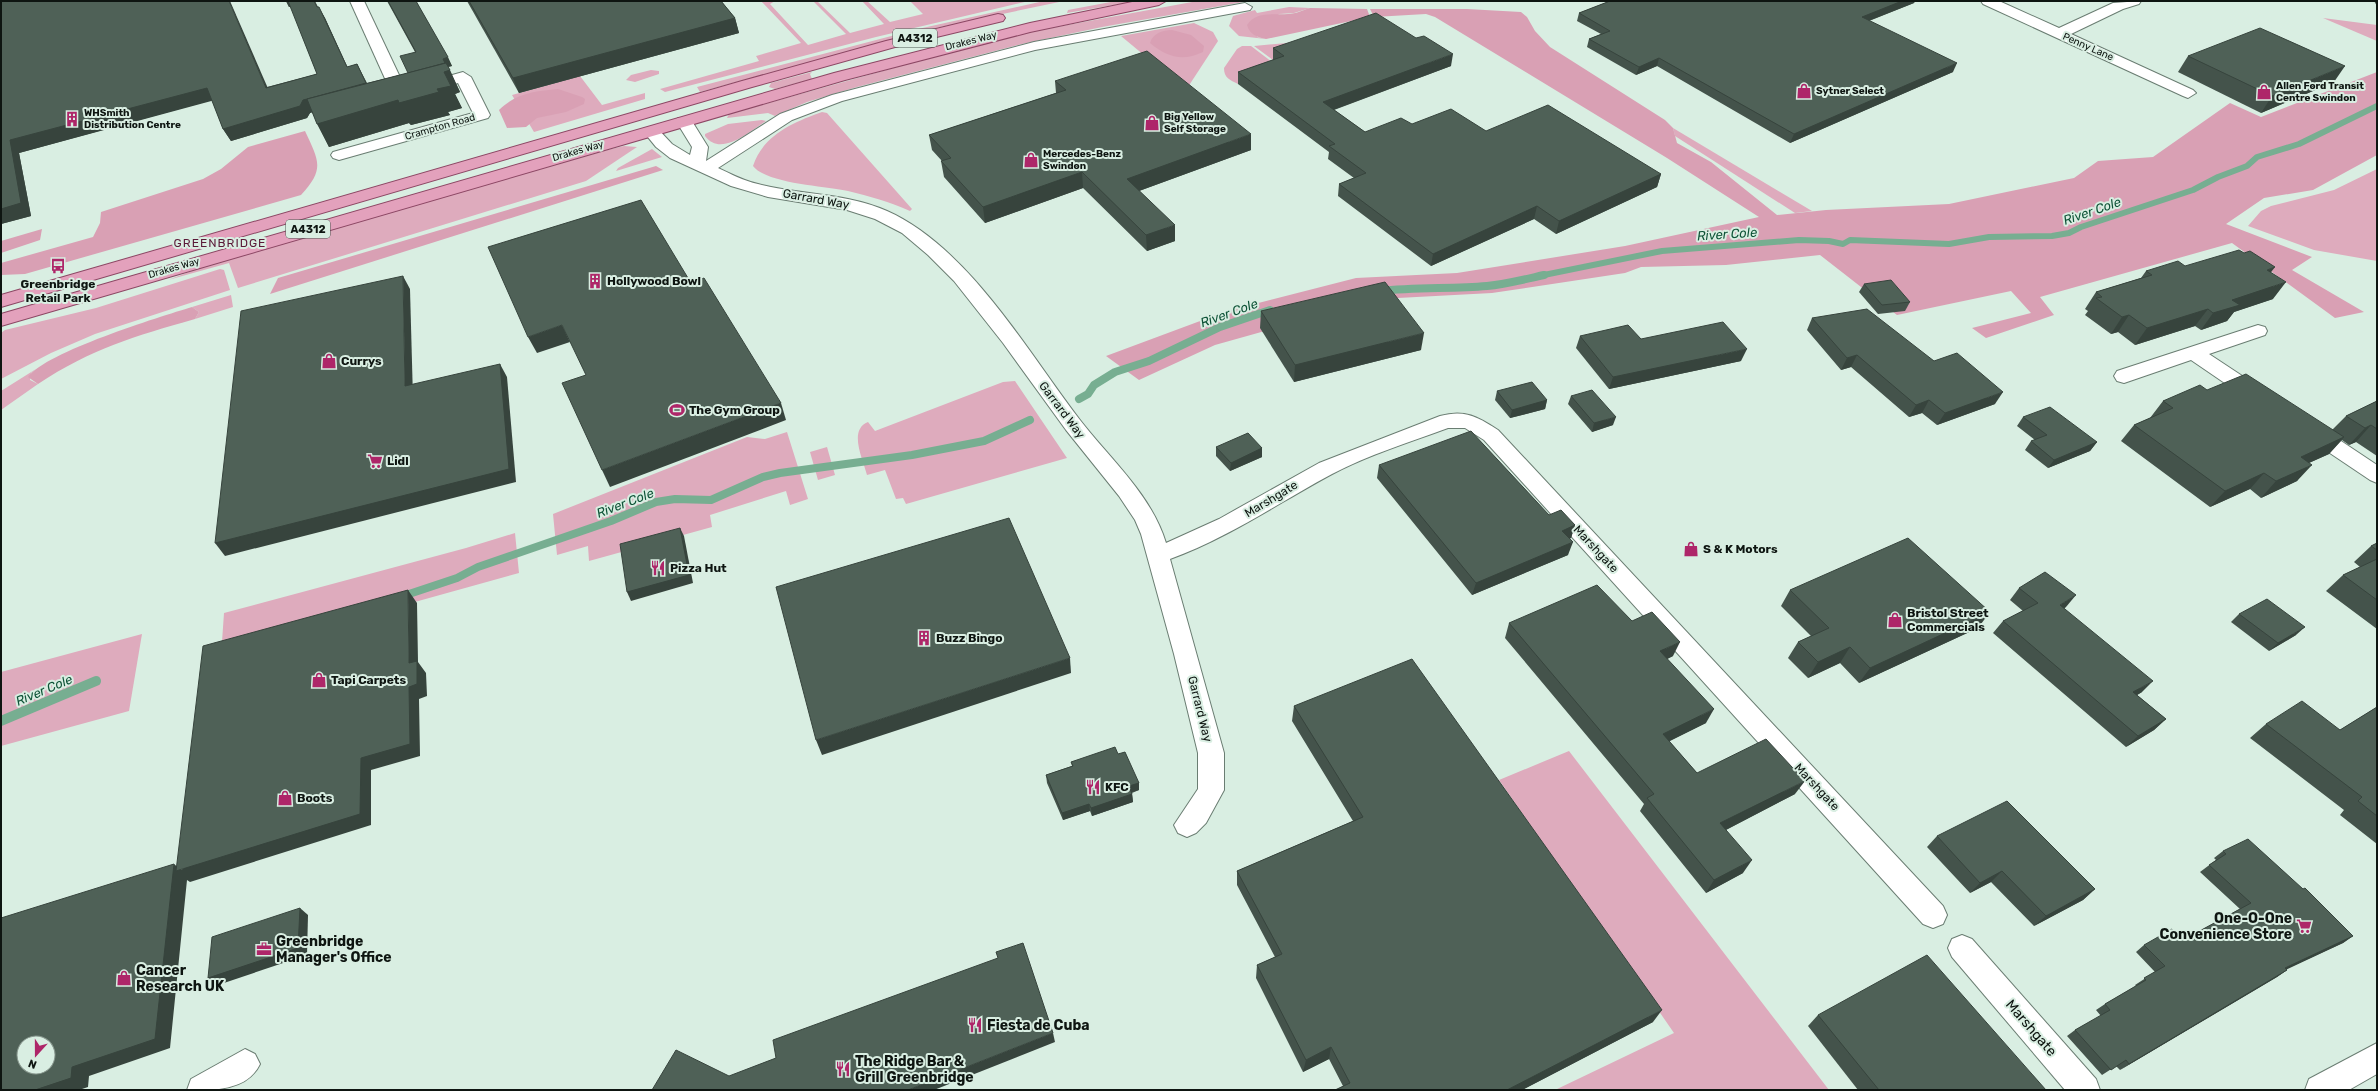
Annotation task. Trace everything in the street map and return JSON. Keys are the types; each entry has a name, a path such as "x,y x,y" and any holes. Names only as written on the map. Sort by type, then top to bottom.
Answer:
{"main road":[{"name":"Drakes Way","path":"1,320 684,121 982,38 1159,1"},
{"name":"Drakes Way","path":"1,301 641,114 892,44 1011,16"},
{"path":"674,105 684,121"},
{"path":"641,114 651,131"}],"street":[{"path":"356,1 400,94"},
{"name":"Penny Lane","path":"1988,1 2188,93"},
{"path":"2059,34 2107,10 2134,1"},
{"name":"Drakes Way","path":"701,166 736,150 786,116 837,98 1034,46 1245,7"},
{"name":"Crampton Road","path":"339,155 482,116 463,77 384,98"},
{"path":"684,121 700,147 701,166"},
{"name":"Garrard Way","path":"651,131 675,156 701,166 721,177 755,188 860,207 899,223 926,242 960,279 1005,333 1051,397 1127,492 1147,520 1159,554 1211,753 1211,790 1197,815 1187,825"},
{"path":"2124,376 2258,331"},
{"path":"2194,353 2272,405"},
{"path":"2292,418 2377,475"},
{"name":"Marshgate","path":"1159,554 1195,541 1227,526 1290,488 1345,460 1447,421 1469,422 1491,435 1933,915"},
{"name":"Marshgate","path":"1962,948 2085,1090"},
{"path":"2320,1090 2377,1058"},
{"path":"202,1090 245,1064"}],"shaded area":[{"path":"761,1 775,1 770,4 808,45 846,34 813,1 817,1 850,33 884,24 862,1 867,1 890,22 923,14 910,1 1029,1 876,37 665,92 660,89 759,61 756,56 801,43"},
{"path":"1044,1 1064,1 931,29 700,92 697,87 918,29"},
{"path":"1116,1 1137,1 1067,13 1068,10"},
{"path":"1249,1 1102,27 1022,44 857,87 807,102 775,116 768,113 727,118 729,114 1008,36 1192,2"},
{"path":"1289,7 1310,8 1294,13 1279,14 1257,37 1266,39 1239,36 1229,26 1233,16 1255,10 1257,13"},
{"path":"1310,8 1367,9 1370,17 1266,39 1254,35 1247,25 1255,18 1260,16 1271,14 1291,14"},
{"path":"1370,9 1467,9 1521,12 1527,17 1535,31 1550,47 1665,120 1673,128 1677,143 1711,162 1777,215 1826,210 1949,204 2074,178 2098,161 2153,157 2230,103 2261,117 2377,72 2377,155 2313,190 2264,198 2226,224 2312,257 2292,270 2364,312 2335,318 2232,243 2040,297 2054,315 1986,338 1972,328 2031,313 2011,291 1897,315 1820,255 1726,265 1641,267 1625,273 1492,293 1379,299 1215,345 1139,380 1106,356 1227,311 1356,278 1457,273 1625,246 1759,217 1667,158 1435,17 1426,14 1374,17"},
{"path":"2323,18 2377,25 2377,41"},
{"path":"1194,23 1213,32 1218,41 1186,90 1121,36"},
{"path":"1172,30 1191,35 1204,46 1203,52 1188,57 1169,55 1162,52 1150,43 1156,34"},
{"path":"1348,30 1273,60 1254,46 1287,43"},
{"path":"1242,46 1251,46 1281,69 1238,84 1230,80 1225,74 1224,68 1237,49"},
{"path":"651,70 659,71 659,74 635,82 626,80 631,75"},
{"path":"812,72 810,74 812,79 775,89 769,87 771,83"},
{"path":"580,76 602,105 645,93 645,99 534,132 512,95"},
{"path":"558,89 582,97 585,99 584,104 566,112 537,118 526,127 507,128 499,110 506,104 519,96"},
{"path":"822,112 827,113 912,209 910,211 848,191 783,181 760,172 753,166 764,146 772,138 790,125"},
{"path":"762,120 766,121 745,136 728,143 719,144 712,142 705,136 705,134 728,124"},
{"path":"1673,128 1812,211 1795,213 1675,136"},
{"path":"305,131 314,150 317,171 309,186 301,195 25,274 1,275 1,263 93,237 100,223 101,212 203,179 221,169 248,147"},
{"path":"624,146 637,147 586,181 238,288 229,263 168,280 205,266"},
{"path":"652,149 662,157 616,171 618,168"},
{"path":"656,166 663,170 270,294 278,278"},
{"path":"2377,169 2377,261 2314,250 2248,226 2261,211 2271,206 2334,190"},
{"path":"42,229 40,240 1,253 1,241"},
{"path":"220,269 224,270 230,290 95,334 51,353 1,379 1,333 5,330 96,308"},
{"path":"231,295 233,307 195,319 199,312 192,307"},
{"path":"192,307 199,312 195,319 153,331 114,345 76,361 38,384 28,377 39,367 57,357 104,336"},
{"path":"36,369 31,373 30,380 38,384 1,410 1,391"},
{"path":"1015,381 1067,458 906,504 903,498 896,499 885,470 867,475 858,446 858,438 859,431 862,426 868,422 875,431 1003,382"},
{"path":"787,432 808,499 790,505 786,491 710,515 712,527 589,561 588,546 557,555 553,514 747,437 765,439"},
{"path":"827,447 835,475 818,480 810,452"},
{"path":"515,533 519,573 221,656 224,613 466,548"},
{"path":"142,634 129,711 1,746 1,672"},
{"path":"1569,751 1829,1090 1555,1090 1674,1033 1499,780"}],"building":[{"name":"WHSmith Distribution Centre","path":"1,1 229,1 266,88 317,74 288,1 314,1 317,7 319,7 347,67 357,64 366,83 303,100 300,106 223,129 207,88 10,140 21,203 1,209"},
{"path":"388,1 416,1 448,57 443,59 445,63 408,73 400,56 416,52"},
{"path":"469,1 721,1 735,18 513,78"},
{"name":"Sytner Select","path":"1610,1 1902,1 1862,17 1957,63 1794,134 1659,58 1639,67 1589,39 1610,31 1579,13"},
{"path":"1376,13 1416,38 1424,36 1453,54 1323,102 1365,132 1401,118 1412,124 1451,109 1486,131 1548,105 1661,174 1559,221 1537,206 1433,254 1339,184 1366,173 1329,146 1335,144 1238,72 1284,56 1273,48"},
{"path":"2260,28 2345,66 2272,96 2188,56"},
{"path":"1147,51 1251,134 1127,179 1175,225 1146,235 1082,172 983,207 941,161 951,158 929,135 1066,90 1055,81"},
{"path":"446,63 450,70 444,72 451,86 437,89 439,92 399,103 398,100 317,124 307,99"},
{"path":"641,200 691,283 704,278 781,403 602,470 562,383 586,375 562,325 528,337 488,247"},
{"path":"2239,250 2244,253 2250,251 2275,267 2267,270 2286,282 2232,300 2240,305 2213,313 2208,309 2147,328 2129,315 2122,317 2096,298 2102,297 2096,292 2152,275 2146,271 2178,261 2185,266"},
{"path":"403,276 405,386 500,364 509,469 215,543 241,311"},
{"path":"1891,280 1910,302 1882,305 1864,284"},
{"path":"1385,282 1424,333 1295,365 1261,311"},
{"path":"1867,309 1934,361 1957,353 2003,392 1945,413 1929,400 1916,405 1857,355 1847,358 1812,318"},
{"path":"1723,322 1747,349 1613,377 1580,336 1628,325 1641,339"},
{"path":"2246,374 2344,437 2301,457 2312,465 2276,481 2264,473 2225,491 2134,425 2173,408 2163,401 2200,385 2207,390"},
{"path":"1532,382 1547,400 1512,410 1497,391"},
{"path":"1592,390 1616,417 1594,423 1571,396"},
{"path":"2377,401 2377,429 2371,425 2365,428 2346,416"},
{"path":"2050,407 2097,442 2054,460 2031,441 2047,435 2023,417"},
{"path":"1471,431 1549,515 1561,510 1575,525 1562,531 1573,542 1476,583 1379,465"},
{"path":"1248,433 1262,448 1231,463 1216,447"},
{"name":"Buzz Bingo","path":"1009,518 1070,658 816,740 776,587"},
{"name":"Pizza Hut","path":"680,528 689,575 627,592 620,544"},
{"path":"1908,538 1990,612 1870,668 1850,647 1818,662 1798,642 1829,628 1790,590"},
{"path":"2377,543 2377,550 2371,546"},
{"path":"2377,559 2377,600 2343,575"},
{"path":"2045,572 2076,595 2060,605 2153,681 2133,692 2166,719 2138,736 2003,621 2038,603 2019,588"},
{"path":"1597,585 1632,621 1652,612 1680,642 1660,651 1714,709 1663,734 1697,773 1766,739 1805,781 1720,823 1752,860 1714,880 1647,798 1654,794 1509,623"},
{"path":"408,590 409,663 417,661 417,684 409,687 410,744 361,758 360,814 176,871 203,646"},
{"path":"2267,599 2305,627 2278,643 2239,614"},
{"path":"1412,659 1662,1010 1507,1090 1335,1090 1350,1083 1331,1047 1306,1060 1257,965 1282,954 1237,871 1363,817 1294,706"},
{"path":"2302,701 2340,730 2377,707 2377,816 2358,801 2362,797 2266,724"},
{"name":"KFC","path":"1115,747 1118,754 1125,752 1139,783 1129,786 1132,794 1091,808 1089,804 1062,813 1046,775 1073,766 1071,762"},
{"path":"2007,801 2095,889 2046,916 2002,871 1980,883 1937,836"},
{"path":"2248,839 2303,889 2305,888 2353,936 2285,968 2287,970 2129,1064 2126,1060 2111,1070 2075,1030 2110,1010 2105,1004 2146,980 2144,978 2165,966 2144,945 2172,929 2183,940 2251,903 2209,865 2226,854 2223,851"},
{"path":"174,864 155,1039 72,1067 71,1078 35,1090 1,1090 1,918"},
{"name":"Greenbridge Manager's Office","path":"300,908 298,948 208,978 212,937"},
{"path":"1023,943 1053,1033 908,1090 652,1090 676,1050 729,1076 776,1058 773,1040 998,958 996,952"},
{"path":"1927,955 2046,1090 1879,1090 1818,1015"}],"waterway":[{"name":"River Cole","path":"1539,276 1662,251 1799,240 1829,241 1843,244 1850,240 1949,244 1989,237 2052,236 2069,233 2081,227 2193,190 2218,177 2247,166 2257,157 2299,144 2377,106"},
{"name":"River Cole","path":"1380,291 1487,286 1509,283 1544,275"},
{"name":"River Cole","path":"1079,399 1088,394 1094,385 1115,372 1149,361 1220,327 1270,310"},
{"name":"River Cole","path":"400,597 457,578 478,567 611,521 656,502 675,499 711,500 763,477 780,473 912,455 984,441 1030,420"},
{"name":"River Cole","path":"1,721 96,681"}],"place":[{"name":"Sytner Select","path":"1804,91"},
{"name":"Allen Ford Transit Centre Swindon","path":"2264,92"},
{"name":"WHSmith Distribution Centre","path":"72,119"},
{"name":"Big Yellow Self Storage","path":"1152,123"},
{"name":"Mercedes-Benz Swindon","path":"1031,160"},
{"name":"Greenbridge Retail Park","path":"58,266"},
{"name":"Hollywood Bowl","path":"595,281"},
{"name":"Currys","path":"329,361"},
{"name":"The Gym Group","path":"677,410"},
{"name":"Lidl","path":"375,461"},
{"name":"S & K Motors","path":"1691,549"},
{"name":"Pizza Hut","path":"658,568"},
{"name":"Bristol Street Commercials","path":"1895,620"},
{"name":"Buzz Bingo","path":"924,638"},
{"name":"Tapi Carpets","path":"319,680"},
{"name":"KFC","path":"1093,787"},
{"name":"Boots","path":"285,798"},
{"name":"One-O-One Convenience Store","path":"2304,926"},
{"name":"Greenbridge Manager's Office","path":"264,949"},
{"name":"Cancer Research UK","path":"124,978"},
{"name":"Fiesta de Cuba","path":"975,1025"},
{"name":"The Ridge Bar & Grill Greenbridge","path":"843,1069"}],"district":[{"name":"GREENBRIDGE","path":"220,243"}]}
